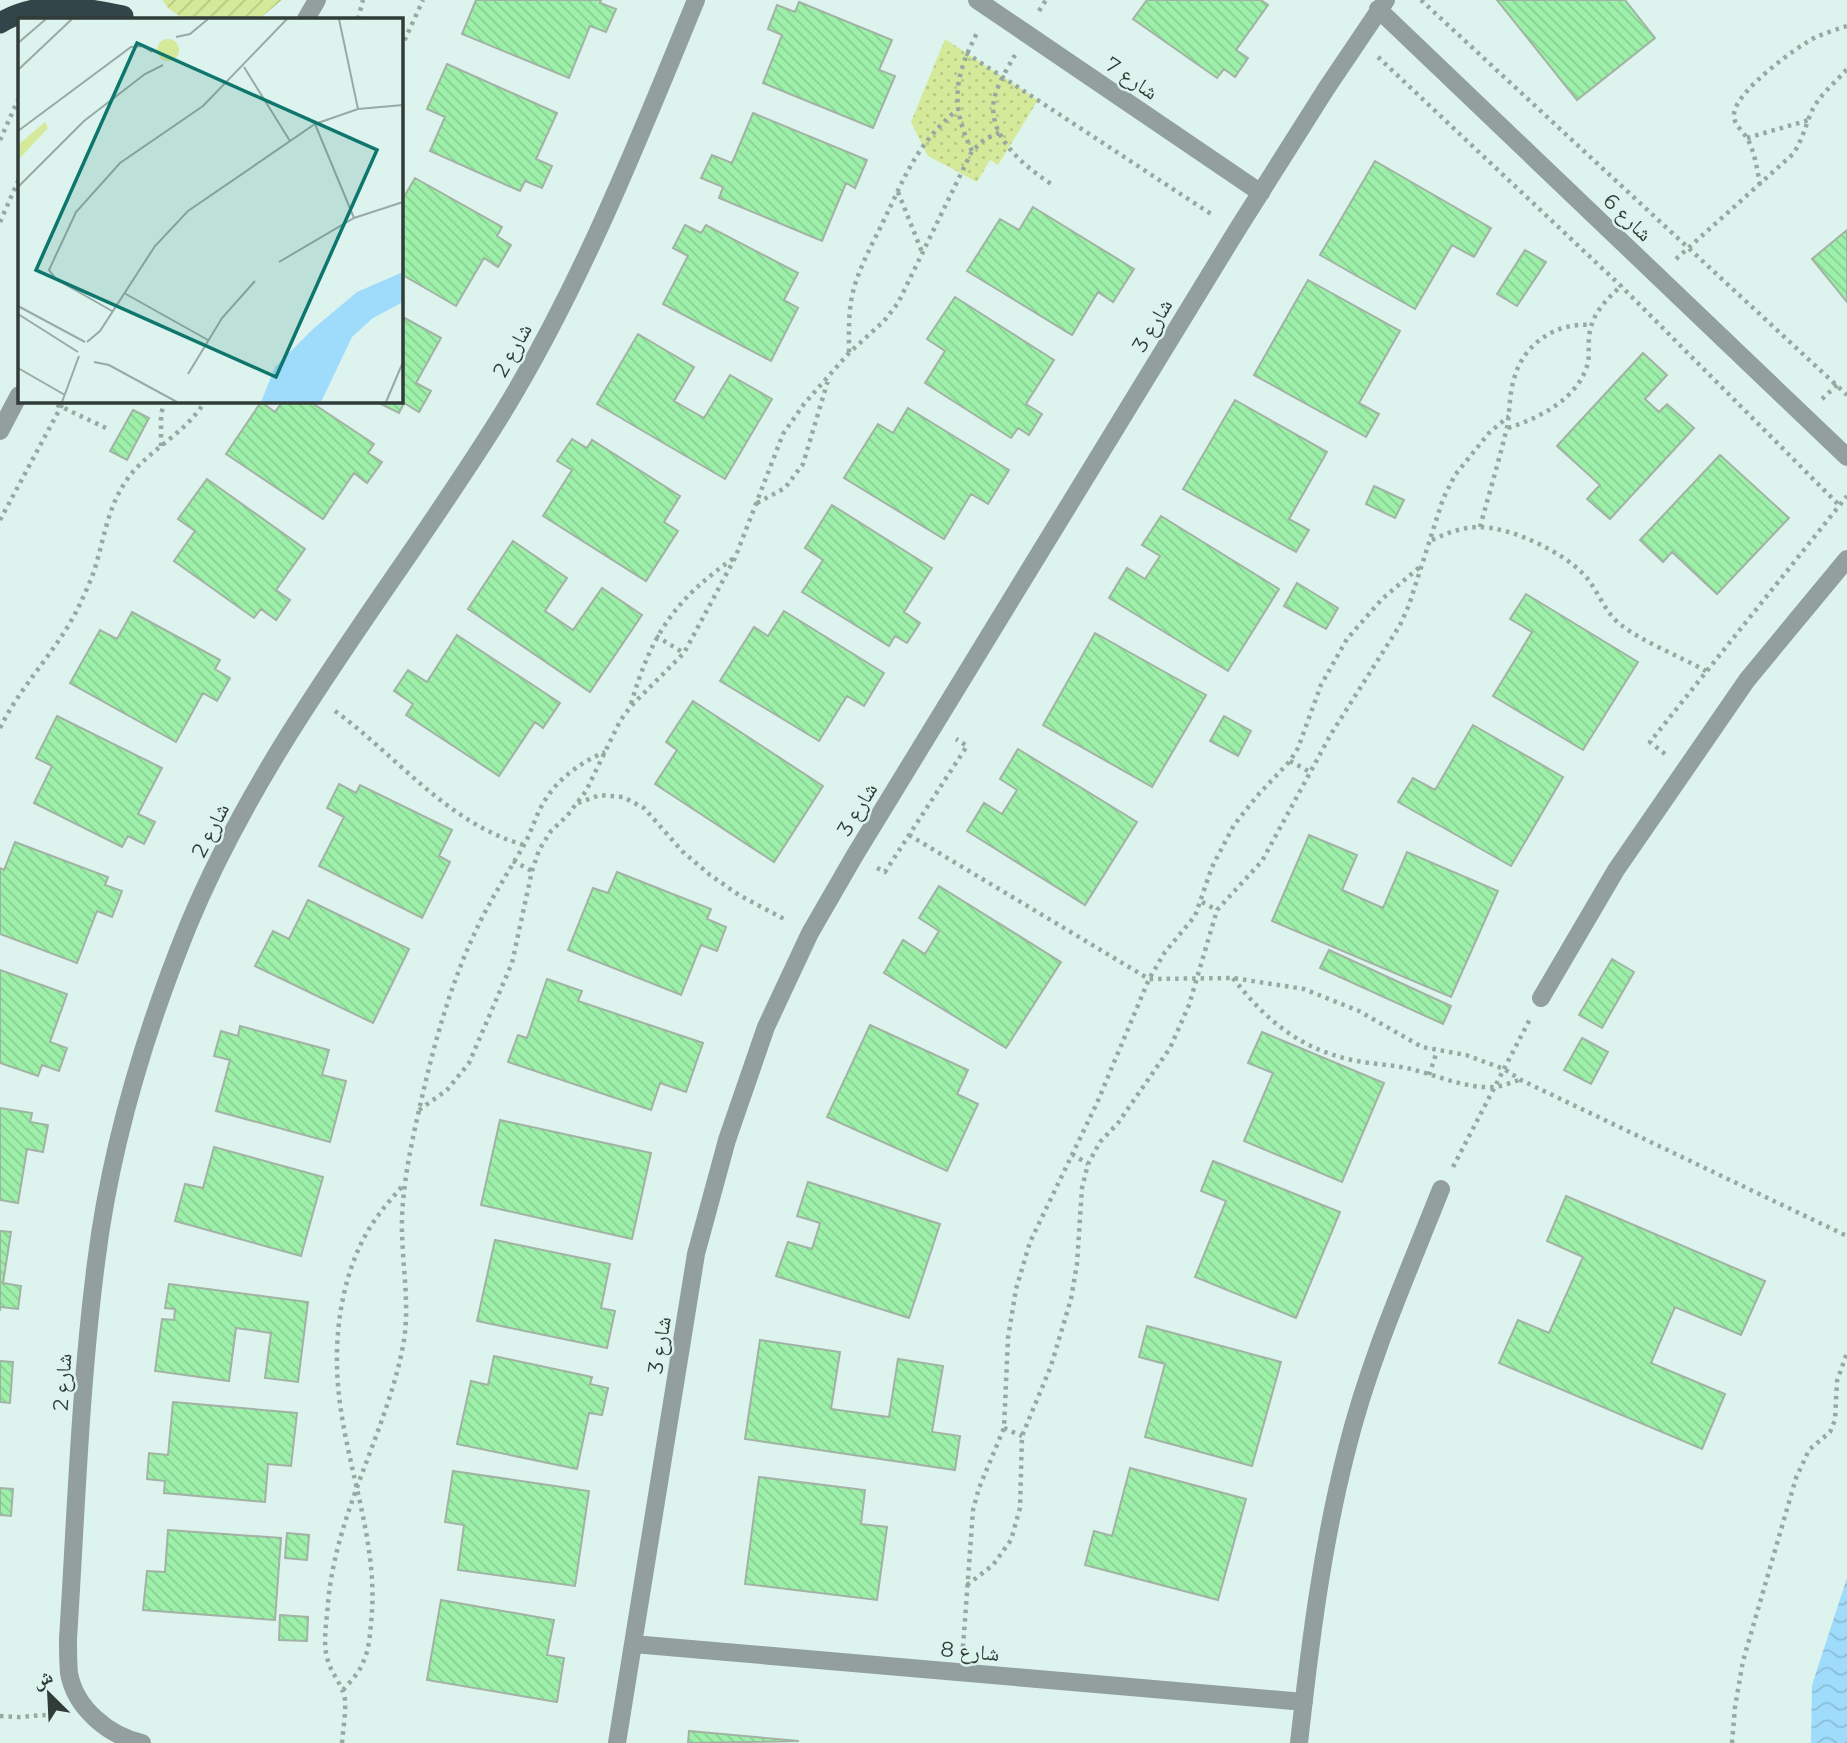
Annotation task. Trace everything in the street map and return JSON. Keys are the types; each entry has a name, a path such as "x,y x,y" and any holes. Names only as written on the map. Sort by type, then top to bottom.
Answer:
{"highway":[{"path":"0,23 24,10 44,5 121,12"}],"street":[{"path":"307,18 317,0"},
{"name":"شارع 2","path":"142,1743 131,1741 105,1728 85,1708 69,1675 68,1639 85,1374 96,1259 117,1145 149,1033 189,924 239,820 313,695 443,505 503,411 551,327 607,216 696,0"},
{"name":"شارع 7","path":"983,4 1261,193"},
{"name":"شارع 3","path":"617,1743 696,1254 727,1140 766,1027 810,933 855,855 1237,230 1382,5"},
{"name":"شارع 6","path":"1382,5 1651,270 1847,457"},
{"path":"0,431 18,397"},
{"path":"1541,998 1616,870 1747,680 1847,559"},
{"path":"1299,1743 1317,1591 1347,1448 1368,1377 1441,1189"},
{"name":"شارع 8","path":"633,1644 1304,1702"}],"path":[{"path":"358,18 363,0"},
{"path":"402,46 423,0"},
{"path":"1037,0 1044,4"},
{"path":"1421,0 1847,395"},
{"path":"972,151 960,127 956,100 960,73 983,4"},
{"path":"1760,185 1747,138 1734,122 1733,113 1737,104 1752,86 1799,47 1816,37 1847,26"},
{"path":"1026,34 994,101 994,117 1014,156 1054,186"},
{"path":"1359,39 1621,286 1839,505"},
{"path":"966,53 1237,230"},
{"path":"1507,428 1535,419 1552,408 1576,385 1588,364 1591,325 1597,312 1621,286 1690,247 1793,154 1819,100 1847,69"},
{"path":"0,140 18,100"},
{"path":"849,353 848,317 855,286 920,147 937,126 958,109"},
{"path":"1747,138 1809,120"},
{"path":"419,1110 447,1090 469,1063 512,963 539,850 594,778 620,721 631,706 684,653 735,558 783,434 804,404 898,303 972,151 985,139 1001,132"},
{"path":"0,222 18,181"},
{"path":"898,191 922,253"},
{"path":"1480,527 1507,428 1514,379 1522,360 1546,334 1575,324 1591,325"},
{"path":"757,503 785,488 803,464 829,376"},
{"path":"161,447 164,402"},
{"path":"0,727 20,691 57,644 77,609 93,572 112,504 127,478 192,417 204,402"},
{"path":"0,520 62,404 110,430"},
{"path":"967,1585 993,1565 1011,1539 1020,1508 1022,1436 1051,1366 1071,1299 1077,1264 1082,1188 1088,1164 1100,1142 1118,1123 1170,1048 1189,1005 1217,910 1262,861 1331,734 1400,625 1423,565 1443,499 1455,475 1489,433 1509,416"},
{"path":"1685,769 1650,742 1847,495"},
{"path":"1431,541 1457,529 1480,527 1541,545 1564,558 1584,575 1600,596 1608,613 1621,625 1706,671"},
{"path":"631,706 641,670 656,636 678,606 704,579 735,558"},
{"path":"961,1673 973,1510 979,1488 1004,1428 1008,1338 1016,1289 1030,1242 1097,1103 1149,979 1165,952 1195,916 1212,867 1234,825 1290,761 1298,748 1321,685 1348,639 1382,598 1423,565"},
{"path":"656,636 684,653"},
{"path":"313,695 376,743 464,819 503,839 524,845"},
{"path":"855,855 885,873 967,746 935,725"},
{"path":"342,1743 345,1702 343,1690 327,1658 326,1635 334,1560 344,1522 395,1386 404,1342 407,1298 402,1218 405,1184 408,1158 437,1036 461,962 480,922 524,845 539,810 551,791 567,774 606,751"},
{"path":"1290,761 1310,772"},
{"path":"577,803 600,795 623,797 644,808 683,852 710,876 739,895 810,933"},
{"path":"909,835 1149,979 1233,978 1304,989 1359,1011 1422,1046 1466,1055 1504,1069 1521,1080 1847,1236"},
{"path":"513,861 532,871"},
{"path":"1202,902 1217,910"},
{"path":"1233,978 1256,1006 1283,1030 1314,1048 1349,1059 1409,1069 1457,1083 1494,1087 1521,1080"},
{"path":"1441,1189 1541,998"},
{"path":"1429,1075 1437,1051"},
{"path":"1072,1154 1088,1164"},
{"path":"343,1690 365,1659 373,1609 371,1564 342,1418 337,1364 344,1298 359,1248 379,1214 405,1184"},
{"path":"1732,1743 1743,1661 1796,1478 1809,1450 1830,1432 1835,1420 1837,1381 1847,1353"},
{"path":"1004,1428 1022,1436"},
{"path":"0,1716 52,1715 85,1708"}],"green space":[{"path":"162,0 282,0 260,18 182,18 169,9"},
{"path":"945,39 1038,100 998,165 990,160 977,182 928,156 911,122"}],"water":[{"path":"1847,1578 1847,1743 1811,1743 1812,1685"}],"building":[{"path":"476,0 601,0 600,3 616,9 606,32 590,26 569,78 462,34"},
{"path":"1147,0 1261,0 1268,5 1236,50 1248,58 1235,77 1224,69 1217,78 1133,19"},
{"path":"1497,0 1625,0 1655,38 1577,100"},
{"path":"799,2 892,40 879,70 895,76 873,128 763,83 782,35 768,29 777,5 795,12"},
{"path":"447,64 557,113 536,159 552,166 542,188 525,181 520,191 430,151 445,117 427,109"},
{"path":"753,113 867,160 855,188 846,183 822,241 719,198 723,187 701,178 712,155 732,163"},
{"path":"1375,161 1491,228 1474,257 1452,245 1415,309 1320,255"},
{"path":"415,178 502,227 497,236 511,245 498,267 484,258 456,306 402,275 402,200"},
{"path":"1033,207 1134,269 1113,302 1098,292 1072,335 967,271 1000,219 1019,230"},
{"path":"685,225 701,233 706,225 798,273 784,300 798,308 771,361 663,304 688,256 673,248"},
{"path":"1847,230 1847,302 1812,259"},
{"path":"1525,250 1546,262 1517,306 1497,294"},
{"path":"1308,280 1400,331 1359,403 1379,414 1366,437 1254,375"},
{"path":"955,297 1054,360 1026,404 1042,414 1029,435 1018,428 1011,438 925,383 945,351 927,339"},
{"path":"402,317 441,338 416,383 431,391 419,412 404,403 399,413 377,402 402,402"},
{"path":"638,334 694,367 674,401 704,418 730,375 772,399 725,479 597,404"},
{"path":"1643,353 1667,375 1645,399 1659,412 1667,404 1694,428 1610,519 1587,499 1600,485 1557,446"},
{"path":"1235,400 1327,452 1289,519 1309,530 1296,552 1183,489"},
{"path":"261,402 275,412 282,402 311,402 374,444 368,453 382,462 367,483 354,473 323,519 226,454"},
{"path":"908,408 1009,470 988,504 971,494 944,539 844,478 878,424 893,433"},
{"path":"133,410 149,418 127,460 110,451"},
{"path":"572,439 587,448 592,440 680,496 664,522 678,531 646,581 543,516 572,470 557,461"},
{"path":"1720,455 1789,518 1717,594 1672,552 1663,562 1640,540"},
{"path":"207,479 305,549 276,590 290,600 276,620 261,609 254,618 174,561 195,531 178,519"},
{"path":"1374,486 1404,500 1395,518 1366,504"},
{"path":"832,505 932,568 904,612 920,623 907,643 895,636 889,646 802,592 823,560 805,548"},
{"path":"1161,516 1279,589 1228,671 1109,598 1127,568 1145,579 1160,556 1142,545"},
{"path":"513,541 567,578 545,611 573,630 602,588 642,615 590,692 468,609"},
{"path":"1297,583 1338,608 1326,629 1284,606"},
{"path":"1526,594 1638,662 1583,750 1493,696 1532,632 1510,619"},
{"path":"784,611 884,673 864,706 847,696 819,741 720,681 754,627 768,636"},
{"path":"132,612 220,660 215,669 230,678 217,701 203,693 176,742 70,683 100,630 117,639"},
{"path":"1095,633 1206,695 1152,787 1043,725"},
{"path":"457,635 560,703 543,728 535,722 499,776 406,715 413,704 394,691 408,670 427,682"},
{"path":"693,701 823,786 774,862 655,784 677,750 666,742"},
{"path":"57,716 162,768 138,814 155,822 144,844 128,836 122,847 34,803 52,766 36,758"},
{"path":"1224,716 1251,731 1238,756 1210,741"},
{"path":"1473,725 1563,777 1511,866 1398,802 1413,778 1435,790"},
{"path":"1018,749 1137,822 1085,905 967,831 984,803 1002,814 1017,790 1000,779"},
{"path":"339,784 356,793 360,785 452,830 439,856 450,862 422,918 319,866 344,817 327,808"},
{"path":"1309,835 1357,855 1342,890 1383,908 1407,852 1498,891 1451,997 1272,921"},
{"path":"15,842 108,877 105,885 122,891 112,917 97,911 77,963 0,934 0,868 4,870"},
{"path":"617,872 711,909 707,919 726,927 717,951 701,945 681,995 568,950 593,888 608,893"},
{"path":"939,886 1061,962 1006,1048 884,973 903,940 925,954 939,931 919,918"},
{"path":"308,900 409,949 373,1023 255,966 273,931 289,939"},
{"path":"1329,950 1451,1006 1443,1024 1320,968"},
{"path":"1612,959 1634,972 1602,1028 1579,1015"},
{"path":"0,970 67,994 50,1042 67,1048 59,1071 42,1065 38,1076 0,1063"},
{"path":"547,979 582,991 578,1001 703,1043 686,1092 660,1083 651,1110 508,1062 518,1035 527,1038"},
{"path":"870,1025 968,1070 957,1094 978,1104 947,1171 827,1117"},
{"path":"240,1026 329,1050 322,1075 346,1081 330,1142 216,1111 230,1060 214,1056 221,1031 238,1036"},
{"path":"1262,1032 1384,1083 1342,1182 1244,1141 1273,1073 1248,1063"},
{"path":"1582,1038 1608,1052 1591,1084 1564,1070"},
{"path":"0,1108 32,1113 30,1122 48,1125 43,1152 27,1149 18,1203 0,1200"},
{"path":"500,1120 651,1153 632,1239 481,1205"},
{"path":"214,1147 323,1177 301,1256 175,1221 185,1184 203,1188"},
{"path":"1213,1161 1340,1212 1296,1318 1195,1277 1226,1201 1201,1191"},
{"path":"808,1182 940,1224 909,1318 776,1276 788,1242 812,1249 820,1223 797,1216"},
{"path":"1566,1196 1765,1281 1741,1335 1675,1307 1651,1363 1725,1394 1702,1449 1499,1363 1518,1320 1549,1333 1583,1257 1547,1241"},
{"path":"0,1231 11,1232 3,1283 21,1286 18,1309 0,1307"},
{"path":"495,1240 610,1264 601,1308 615,1311 607,1348 477,1321"},
{"path":"169,1284 308,1302 298,1382 265,1378 271,1333 236,1328 229,1381 155,1371 162,1319 174,1320 175,1309 165,1308"},
{"path":"1147,1326 1281,1362 1252,1466 1145,1437 1165,1364 1139,1357"},
{"path":"760,1340 840,1352 831,1409 889,1417 898,1359 943,1366 932,1432 960,1436 955,1470 745,1439"},
{"path":"494,1356 592,1377 590,1384 608,1388 602,1415 589,1413 577,1469 457,1444 471,1381 488,1385"},
{"path":"0,1361 13,1362 10,1403 0,1402"},
{"path":"173,1402 297,1413 291,1466 268,1464 265,1502 164,1493 165,1481 147,1479 149,1453 168,1455"},
{"path":"1130,1468 1246,1499 1218,1600 1085,1565 1094,1531 1112,1536"},
{"path":"453,1471 589,1491 575,1586 458,1570 464,1525 445,1522"},
{"path":"759,1477 865,1490 861,1524 887,1527 877,1600 745,1584"},
{"path":"0,1488 13,1489 11,1516 0,1515"},
{"path":"168,1530 281,1538 275,1620 143,1610 147,1571 165,1572"},
{"path":"287,1533 309,1535 307,1560 285,1558"},
{"path":"441,1600 554,1620 547,1655 564,1658 557,1702 427,1680"},
{"path":"280,1615 308,1617 307,1641 279,1640"},
{"path":"689,1731 799,1741 688,1743"}]}
